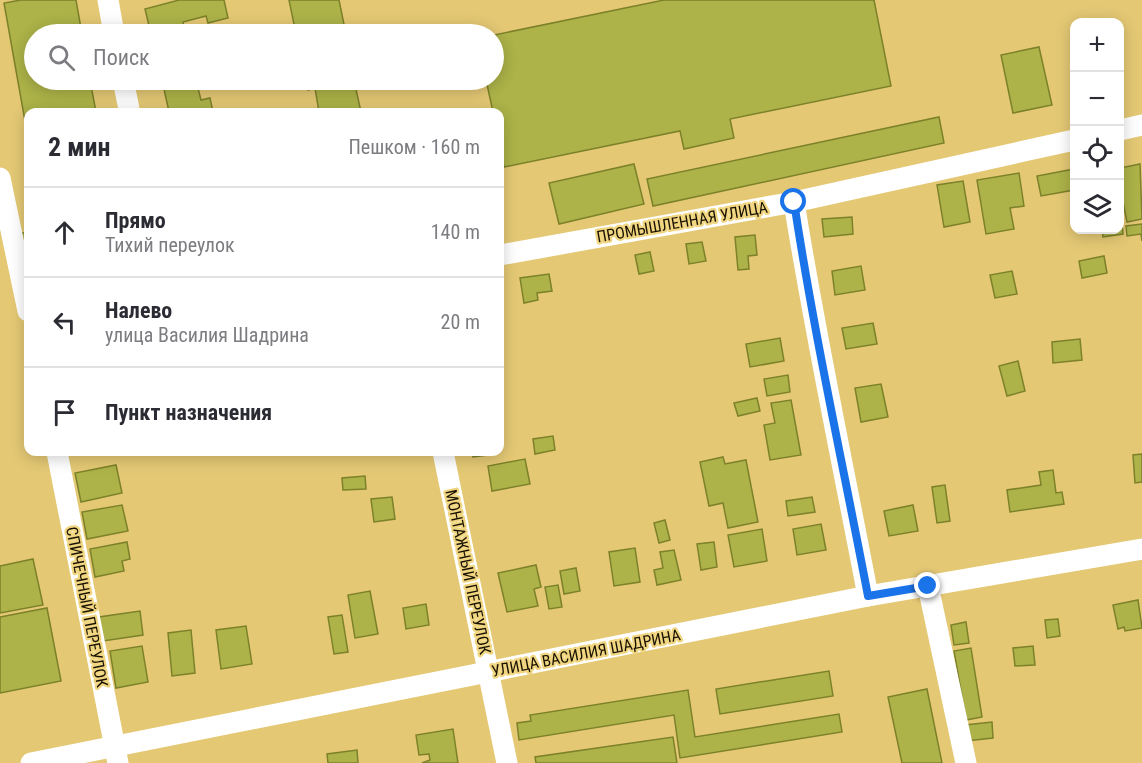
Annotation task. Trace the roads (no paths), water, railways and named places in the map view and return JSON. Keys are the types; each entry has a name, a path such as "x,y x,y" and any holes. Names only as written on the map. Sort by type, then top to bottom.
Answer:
{"street":[{"path":"108,0 112,24"},
{"path":"125,90 129,108"},
{"path":"1124,129 1142,125"},
{"name":"ПРОМЫШЛЕННАЯ УЛИЦА","path":"504,254 794,202 1070,141"},
{"path":"0,178 24,292"},
{"path":"794,202 808,295 825,366 868,596"},
{"name":"СПИЧЕЧНЫЙ ПЕРЕУЛОК","path":"58,456 116,755"},
{"name":"МОНТАЖНЫЙ ПЕРЕУЛОК","path":"444,456 507,763"},
{"name":"УЛИЦА ВАСИЛИЯ ШАДРИНА","path":"31,763 116,755 488,672 868,596 1142,549"},
{"path":"928,586 966,763"}]}
